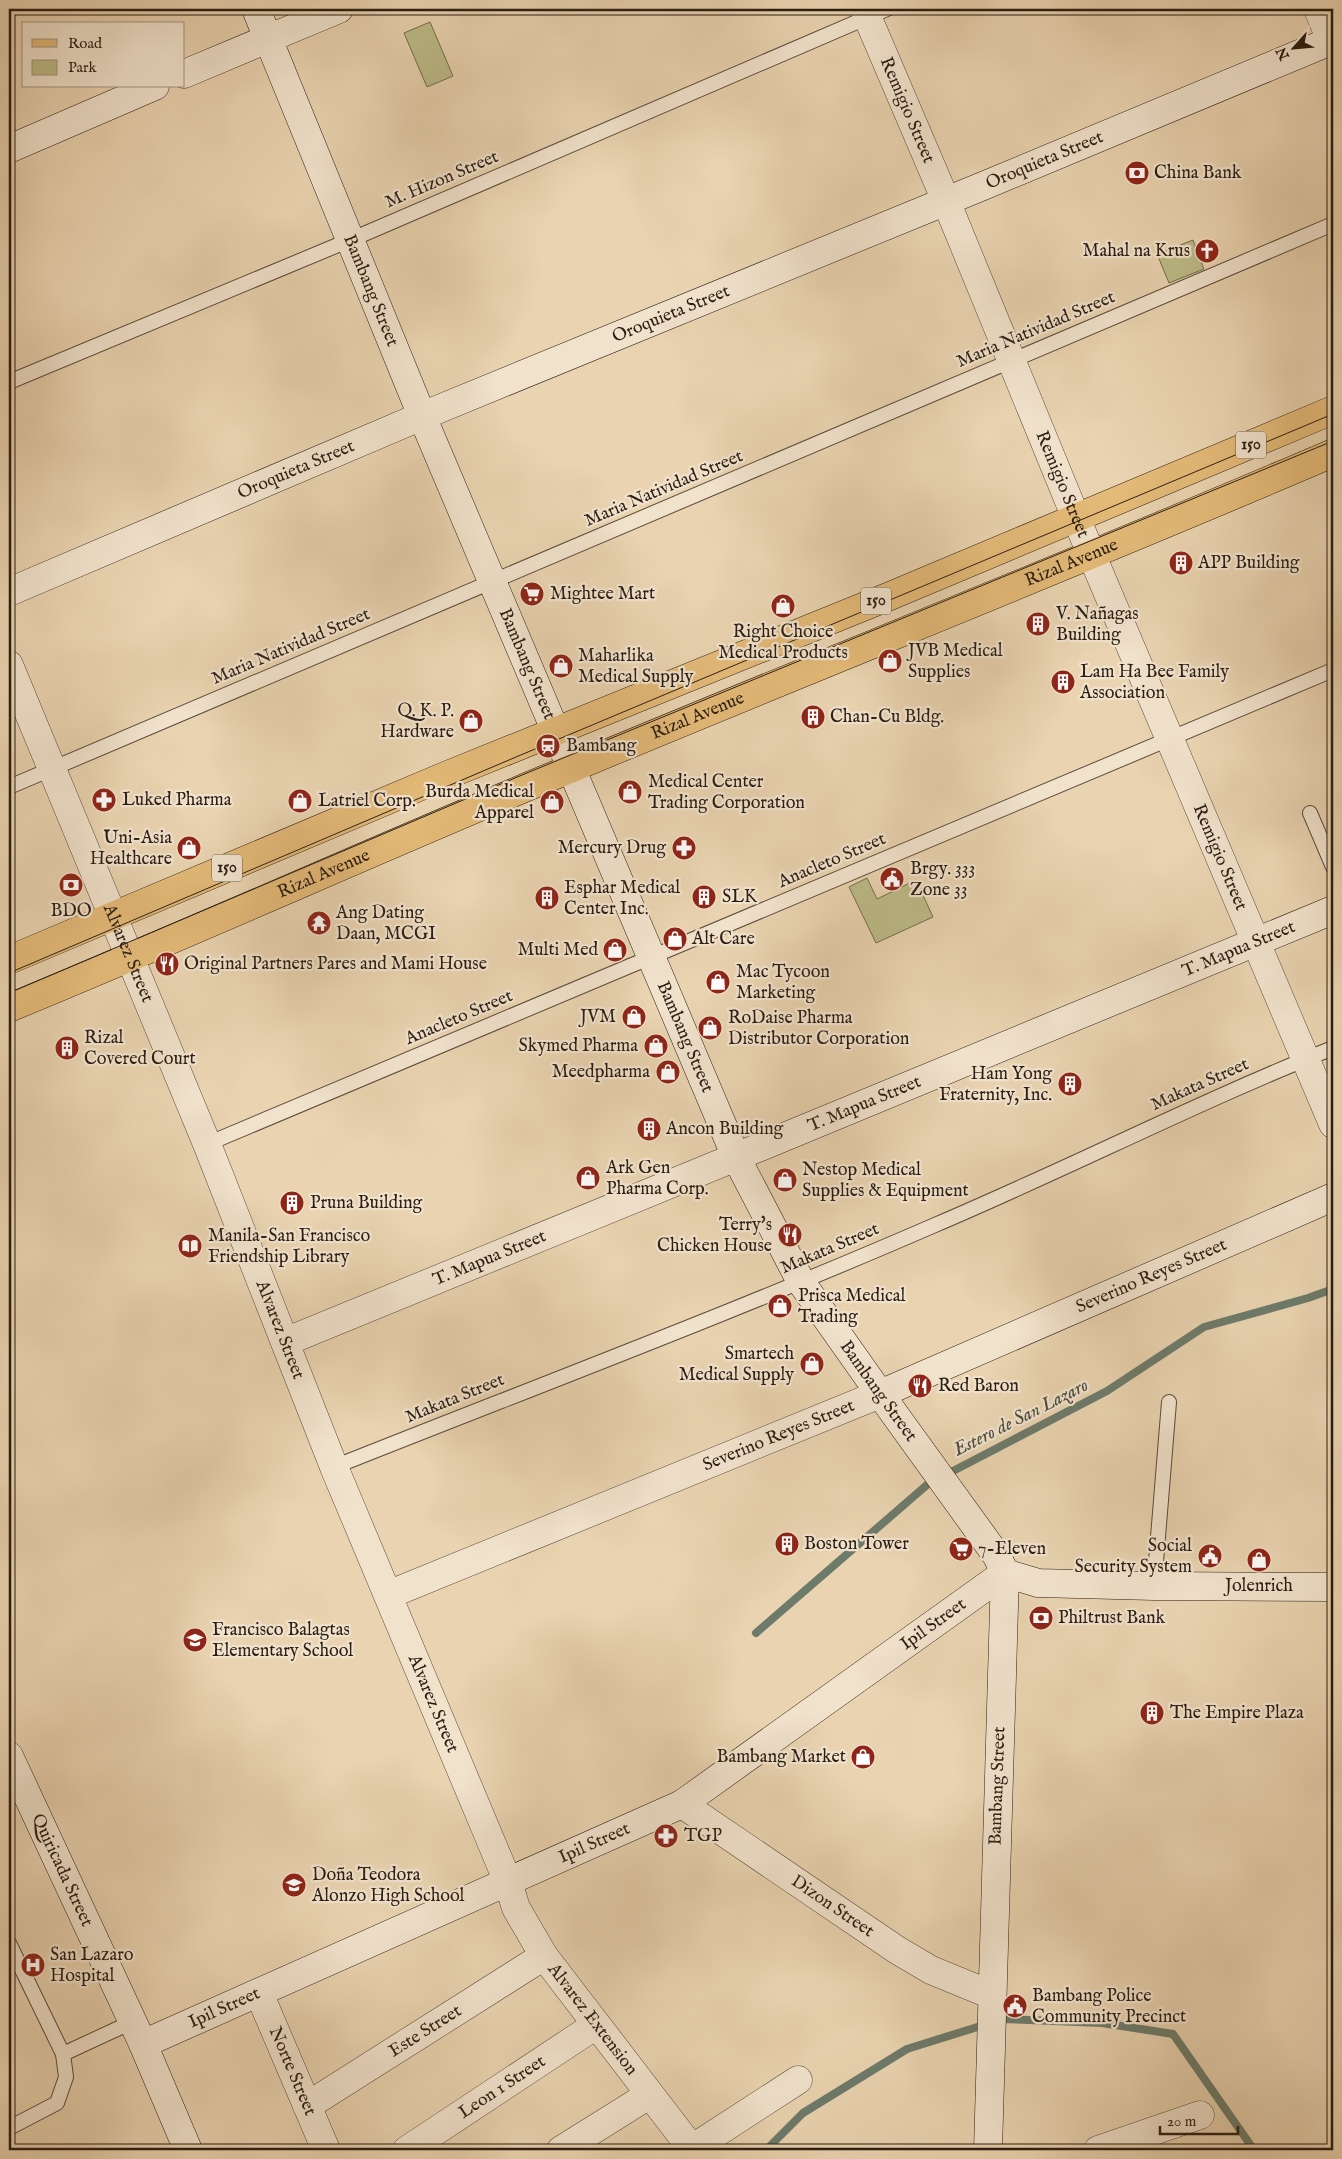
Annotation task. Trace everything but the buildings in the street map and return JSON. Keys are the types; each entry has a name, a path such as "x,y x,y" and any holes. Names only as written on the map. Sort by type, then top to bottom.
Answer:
{"main road":[{"name":"150","path":"9,960 445,776 1076,518 1333,410"},
{"name":"Rizal Avenue","path":"9,1008 131,958 572,768 1092,556 1333,453"}],"street":[{"name":"Bambang Street","path":"256,9 422,416 736,1158 801,1282 997,1556 1005,1573 988,2150"},
{"path":"185,74 339,9"},
{"path":"1318,9 1333,42"},
{"name":"Remigio Street","path":"873,12 946,201 1076,518 1333,1124"},
{"name":"Oroquieta Street","path":"9,592 422,416 1333,42"},
{"path":"9,149 150,88"},
{"name":"Alvarez Street","path":"9,665 207,1144 334,1467 508,1882"},
{"name":"T. Mapua Street","path":"285,1342 736,1158 1333,910"},
{"name":"Severino Reyes Street","path":"388,1595 880,1394 1333,1197"},
{"path":"1005,1573 1038,1583 1333,1587"},
{"name":"Ipil Street","path":"138,2033 259,1993 682,1804 1005,1573"},
{"name":"Quiricada Street","path":"9,1756 138,2033 188,2150"},
{"name":"Dizon Street","path":"682,1804 897,1950 931,1970 992,1999"},
{"name":"Alvarez Extension","path":"508,1882 516,1908 544,1956 691,2150"},
{"name":"Este Street","path":"308,2106 544,1956"},
{"name":"Norte Street","path":"259,1993 326,2150"},
{"name":"Leon 1 Street","path":"407,2150 596,2025"},
{"path":"691,2150 798,2080"},
{"path":"561,2150 649,2095"},
{"path":"1098,2150 1200,2115"}],"lane":[{"name":"M. Hizon Street","path":"9,382 350,240 873,12"},
{"name":"Maria Natividad Street","path":"9,787 1333,224"},
{"name":"Anacleto Street","path":"207,1144 1333,670"},
{"path":"1310,814 1333,867"},
{"name":"Makata Street","path":"334,1467 801,1282 939,1224 1333,1048"},
{"path":"1154,1586 1169,1402"},
{"path":"9,1943 63,2054 66,2077 57,2102 9,2128"},
{"path":"63,2054 138,2033"}],"green space":[{"path":"430,22 453,76 427,87 404,33"},
{"path":"1193,240 1204,269 1169,283 1157,254"},
{"path":"867,878 877,899 916,880 933,917 876,943 849,887"}],"waterway":[{"name":"Estero de San Lazaro","path":"756,1633 928,1484 1107,1391 1204,1327 1308,1298 1333,1289"},
{"path":"998,2021 1004,2019 1102,2023 1173,2034 1254,2150"},
{"path":"766,2150 803,2113 907,2049 987,2024"}],"tram line":[{"path":"9,973 516,757 1333,414"},
{"path":"9,993 522,775 1333,441"}],"place":[{"name":"China Bank","path":"1137,173"},
{"name":"Mahal na Krus","path":"1207,251"},
{"name":"APP Building","path":"1181,563"},
{"name":"Mightee Mart","path":"532,594"},
{"name":"Right Choice Medical Products","path":"783,606"},
{"name":"V. Nañagas Building","path":"1038,624"},
{"name":"JVB Medical Supplies","path":"890,661"},
{"name":"Maharlika Medical Supply","path":"561,666"},
{"name":"Lam Ha Bee Family Association","path":"1063,682"},
{"name":"Chan-Cu Bldg.","path":"813,717"},
{"name":"Q. K. P. Hardware","path":"471,721"},
{"name":"Bambang","path":"548,746"},
{"name":"Medical Center Trading Corporation","path":"630,792"},
{"name":"Luked Pharma","path":"104,800"},
{"name":"Latriel Corp.","path":"300,801"},
{"name":"Burda Medical Apparel","path":"552,802"},
{"name":"Uni-Asia Healthcare","path":"189,848"},
{"name":"Mercury Drug","path":"684,848"},
{"name":"Brgy. 333 Zone 33","path":"892,879"},
{"name":"BDO","path":"71,885"},
{"name":"SLK","path":"704,897"},
{"name":"Esphar Medical Center Inc.","path":"547,898"},
{"name":"Ang Dating Daan, MCGI","path":"319,923"},
{"name":"Alt Care","path":"675,939"},
{"name":"Multi Med","path":"615,950"},
{"name":"Original Partners Pares and Mami House","path":"167,964"},
{"name":"Mac Tycoon Marketing","path":"718,982"},
{"name":"JVM","path":"634,1017"},
{"name":"RoDaise Pharma Distributor Corporation","path":"710,1028"},
{"name":"Skymed Pharma","path":"656,1046"},
{"name":"Rizal Covered Court","path":"67,1048"},
{"name":"Meedpharma","path":"668,1072"},
{"name":"Ham Yong Fraternity, Inc.","path":"1070,1084"},
{"name":"Ancon Building","path":"649,1129"},
{"name":"Ark Gen Pharma Corp.","path":"588,1178"},
{"name":"Nestop Medical Supplies & Equipment","path":"785,1180"},
{"name":"Pruna Building","path":"292,1203"},
{"name":"Terry's Chicken House","path":"790,1235"},
{"name":"Manila-San Francisco Friendship Library","path":"190,1246"},
{"name":"Prisca Medical Trading","path":"780,1306"},
{"name":"Smartech Medical Supply","path":"812,1364"},
{"name":"Red Baron","path":"920,1386"},
{"name":"Boston Tower","path":"787,1544"},
{"name":"7-Eleven","path":"961,1549"},
{"name":"Social Security System","path":"1210,1556"},
{"name":"Jolenrich","path":"1259,1560"},
{"name":"Philtrust Bank","path":"1041,1618"},
{"name":"Francisco Balagtas Elementary School","path":"195,1640"},
{"name":"The Empire Plaza","path":"1152,1713"},
{"name":"Bambang Market","path":"863,1757"},
{"name":"TGP","path":"666,1836"},
{"name":"Doña Teodora Alonzo High School","path":"294,1885"},
{"name":"San Lazaro Hospital","path":"33,1965"},
{"name":"Bambang Police Community Precinct","path":"1015,2006"}]}
